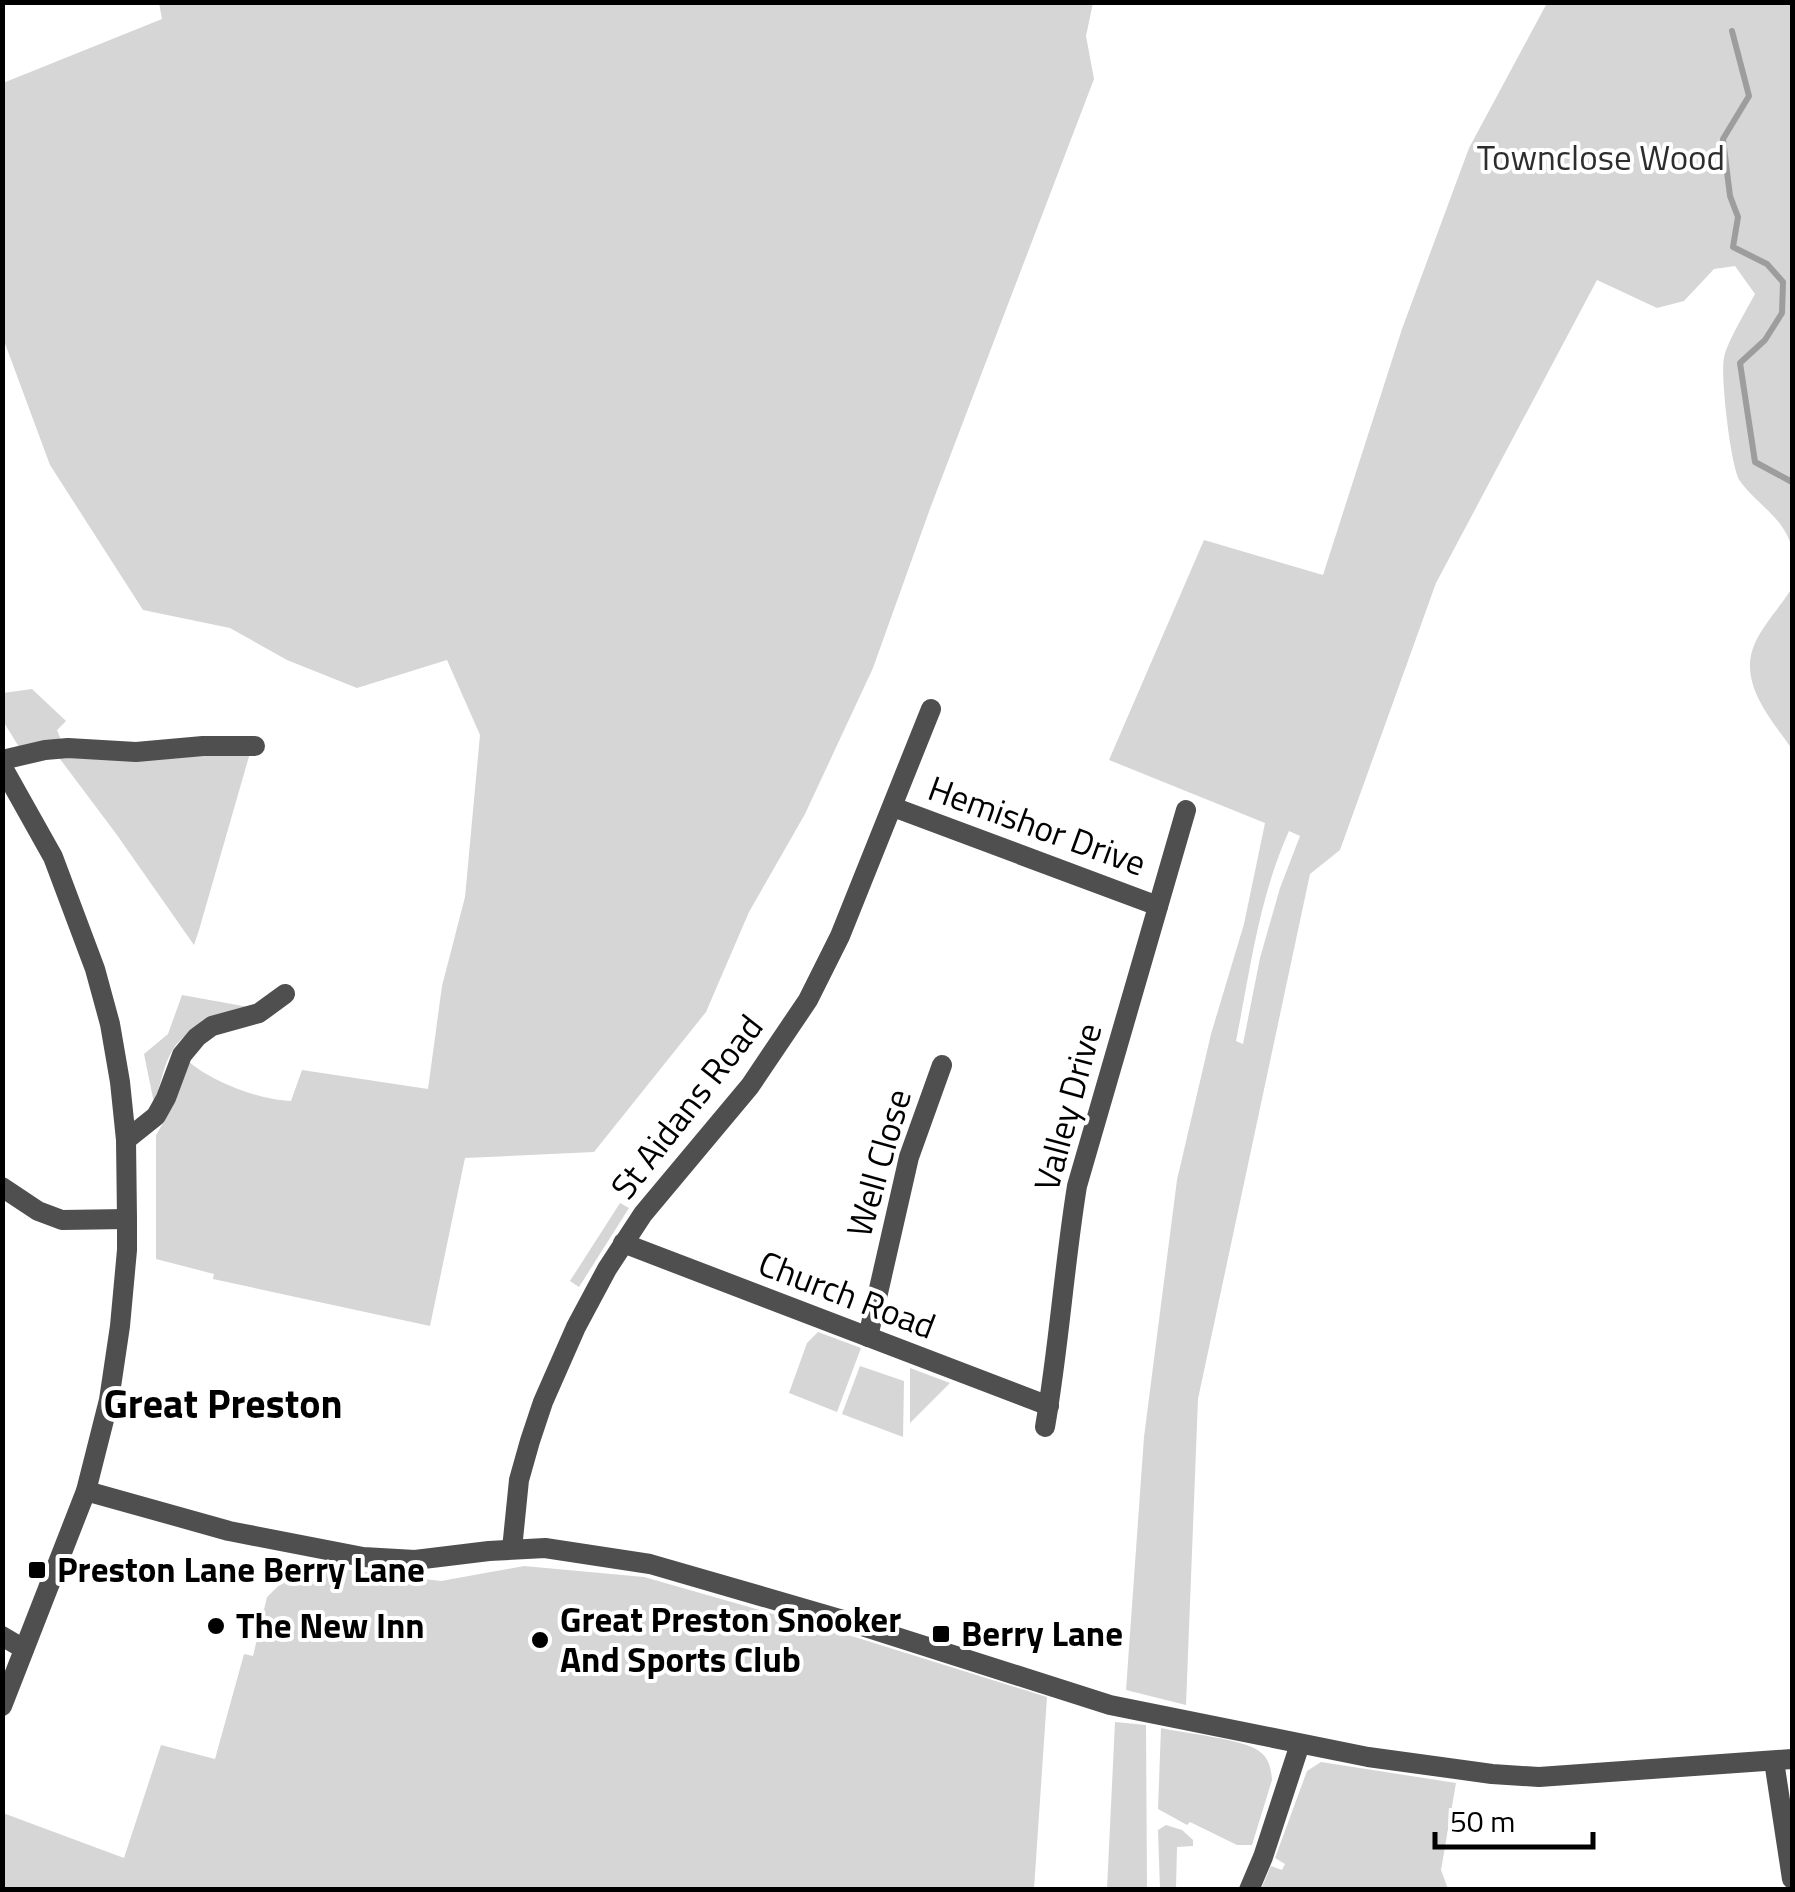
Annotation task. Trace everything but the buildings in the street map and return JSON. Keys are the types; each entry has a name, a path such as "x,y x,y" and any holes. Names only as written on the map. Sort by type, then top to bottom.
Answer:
{"street":[{"name":"St Aidans Road","path":"512,1549 519,1480 543,1402 576,1326 653,1201 750,1086 808,1000 840,936 931,709"},
{"path":"2,1706 86,1491 109,1400 120,1326 127,1219 126,1140 120,1082 95,969 53,857 2,763 34,752 68,748 136,752 256,746"},
{"name":"Hemishor Drive","path":"893,807 1158,906"},
{"name":"Valley Drive","path":"1047,1416 1077,1186 1186,810"},
{"path":"126,1140 156,1116 182,1055 197,1037 212,1026 259,1014 285,994"},
{"name":"Well Close","path":"868,1337 909,1156 942,1066"},
{"path":"2,1187 38,1211 62,1220 127,1219"},
{"name":"Church Road","path":"623,1244 868,1337 1047,1416"},
{"path":"86,1491 229,1531 362,1557 414,1560 545,1548 650,1564 1110,1704 1368,1757 1539,1777 1783,1760 1792,1879"},
{"path":"2,1636 24,1648"},
{"path":"1249,1890 1300,1744"},
{"path":"1782,1890 1792,1888"}],"green space":[{"path":"159,3 1093,3 1086,36 1094,79 873,668 805,814 749,912 706,1012 594,1152 465,1158 430,1326 213,1279 214,1274 156,1259 156,1135 187,1060 222,1082 279,1100 291,1101 302,1070 428,1089 442,986 465,897 480,735 447,660 357,688 287,660 230,628 143,610 50,465 3,338 3,83 162,19"},
{"name":"Townclose Wood","path":"1547,3 1792,3 1792,548 1776,519 1740,481 1733,459 1724,358 1755,294 1735,266 1714,269 1684,301 1657,308 1597,280 1436,583 1340,850 1310,874 1198,1399 1186,1705 1126,1690 1144,1437 1177,1180 1211,1034 1244,924 1265,823 1109,760 1204,540 1323,575 1402,329 1469,148","holes":["1289,831 1300,836 1260,958 1243,1044 1236,1041 1263,908"]},
{"path":"1792,583 1792,749 1766,713 1750,672 1755,643"},
{"path":"32,689 66,721 57,730 61,740 19,747 3,721 3,693"},
{"path":"250,753 194,945 57,755"},
{"path":"182,995 254,1008 199,1027 181,1040 167,1061 154,1103 144,1054 168,1034"},
{"path":"620,1203 629,1208 579,1287 570,1281"},
{"path":"818,1332 861,1348 837,1412 789,1393 807,1343"},
{"path":"860,1366 904,1381 903,1437 842,1414"},
{"path":"910,1368 950,1383 910,1423"},
{"path":"301,1564 441,1581 524,1566 644,1577 1047,1697 1034,1889 3,1889 3,1813 124,1858 161,1745 215,1759 244,1654 253,1656 267,1597"},
{"path":"1115,1722 1146,1725 1147,1889 1107,1889"},
{"path":"1161,1728 1240,1743 1265,1757 1272,1780 1252,1845 1237,1845 1158,1809"},
{"path":"1321,1762 1456,1783 1441,1870 1448,1889 1261,1889 1271,1866 1282,1870 1285,1864 1275,1858 1307,1771"},
{"path":"1166,1825 1182,1830 1193,1840 1193,1846 1177,1847 1176,1889 1160,1889 1158,1830"}],"waterway":[{"path":"1732,31 1749,96 1723,139 1730,196 1738,217 1733,247 1767,264 1783,282 1782,313 1765,340 1740,363 1755,462 1792,482"}],"place":[{"name":"Preston Lane Berry Lane","path":"37,1570"},
{"name":"The New Inn","path":"216,1626"},
{"name":"Berry Lane","path":"941,1634"},
{"name":"Great Preston Snooker And Sports Club","path":"540,1640"}],"district":[{"name":"Great Preston","path":"223,1404"}]}
